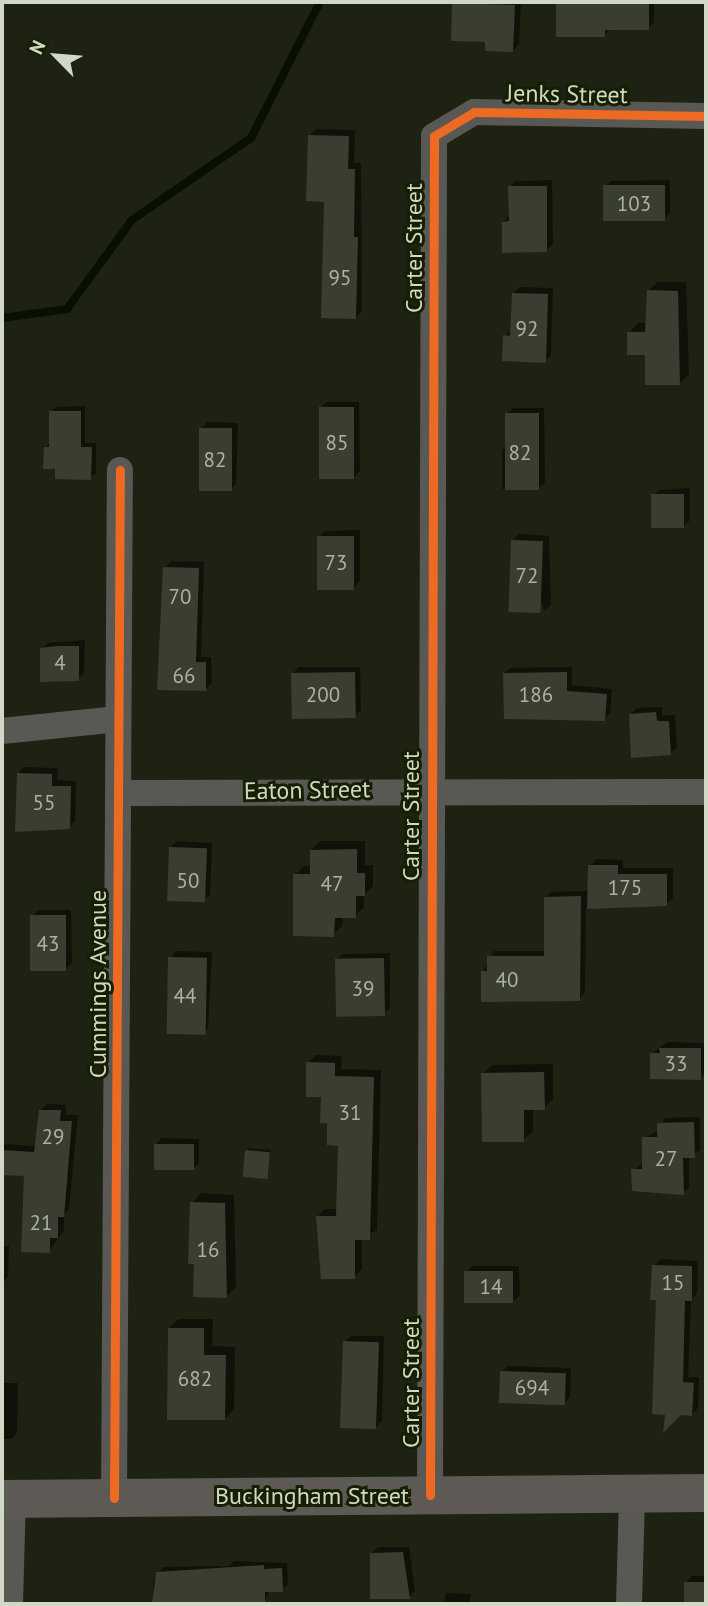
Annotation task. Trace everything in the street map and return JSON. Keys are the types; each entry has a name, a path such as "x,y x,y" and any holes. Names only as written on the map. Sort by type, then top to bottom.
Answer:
{"main road":[{"name":"Buckingham Street","path":"7,1499 706,1493"}],"street":[{"name":"Jenks Street","path":"434,136 474,112 706,117"},
{"name":"Carter Street","path":"430,1495 434,136"},
{"name":"Cummings Avenue","path":"114,1498 120,470"},
{"path":"2,731 118,719"},
{"name":"Eaton Street","path":"118,793 430,789 706,792"},
{"path":"629,1604 632,1494"},
{"path":"7,1499 10,1604"}],"building":[{"path":"556,2 649,2 649,30 605,30 605,37 556,37"},
{"path":"452,3 515,5 513,52 485,51 485,42 451,41"},
{"path":"308,135 349,136 348,169 355,169 354,237 358,237 356,319 321,318 324,202 306,201"},
{"path":"603,185 665,185 665,221 603,221"},
{"path":"508,186 547,186 547,252 502,253 502,222 509,221"},
{"path":"647,290 678,291 680,385 645,385 645,355 627,355 627,332 645,332"},
{"path":"512,293 548,294 546,363 502,361 503,335 510,336"},
{"path":"319,407 354,407 354,479 319,479"},
{"path":"49,411 81,411 81,447 92,447 91,480 55,479 55,469 43,469 44,447 49,447"},
{"path":"505,413 539,413 539,490 505,490"},
{"path":"199,428 232,428 232,491 199,491"},
{"path":"651,494 684,494 684,528 651,528"},
{"path":"317,536 354,536 354,590 317,590"},
{"path":"511,540 543,541 540,613 508,612"},
{"path":"163,567 199,568 196,662 206,662 206,691 157,690"},
{"path":"79,646 79,681 40,682 40,648"},
{"path":"355,672 356,718 292,719 291,673"},
{"path":"567,672 567,691 607,694 605,721 504,719 503,673"},
{"path":"656,712 657,721 669,721 671,755 631,758 629,714"},
{"path":"17,773 52,774 52,786 71,786 70,829 15,832"},
{"path":"169,847 207,848 205,902 167,901"},
{"path":"357,849 357,873 365,873 365,896 356,896 356,918 335,918 334,937 293,936 293,874 310,874 310,850"},
{"path":"588,865 618,865 618,874 667,874 667,906 587,909"},
{"path":"581,896 580,1001 481,1002 481,971 487,971 487,956 544,956 544,897"},
{"path":"30,915 66,915 66,971 30,971"},
{"path":"168,957 207,958 206,1035 167,1034"},
{"path":"384,958 385,1016 336,1017 335,959"},
{"path":"659,1048 701,1048 701,1080 650,1079 650,1053 660,1053"},
{"path":"306,1062 335,1063 335,1076 374,1077 370,1240 355,1240 355,1279 321,1279 316,1216 336,1216 338,1146 327,1145 327,1123 320,1123 321,1097 306,1097"},
{"path":"544,1072 545,1110 524,1110 524,1142 482,1142 481,1073"},
{"path":"39,1110 61,1110 60,1121 72,1121 64,1217 58,1217 58,1238 50,1238 50,1253 21,1252 24,1176 2,1175 2,1150 34,1152"},
{"path":"694,1122 695,1158 683,1158 684,1195 632,1191 631,1169 642,1169 642,1137 657,1137 657,1123"},
{"path":"154,1144 194,1144 194,1170 154,1170"},
{"path":"245,1150 270,1152 268,1179 243,1177"},
{"path":"190,1202 225,1203 227,1298 193,1297 194,1264 188,1264"},
{"path":"652,1265 692,1266 692,1301 685,1301 683,1382 694,1383 692,1416 681,1415 663,1433 665,1415 652,1414 656,1300 650,1300"},
{"path":"464,1271 513,1271 513,1303 464,1303"},
{"path":"168,1328 204,1328 204,1355 226,1355 225,1420 167,1420"},
{"path":"343,1341 379,1342 376,1429 340,1428"},
{"path":"500,1371 566,1373 565,1405 499,1403"},
{"path":"403,1552 410,1599 370,1599 370,1553"},
{"path":"264,1565 264,1569 282,1568 283,1592 265,1592 265,1604 152,1604 156,1572"},
{"path":"684,1582 706,1582 706,1604 684,1604"}],"waterway":[{"path":"2,318 67,309 132,220 251,138 320,2"}],"cycle path":[{"path":"430,1495 434,136 474,112 706,116"},
{"path":"114,1498 120,470"}]}
